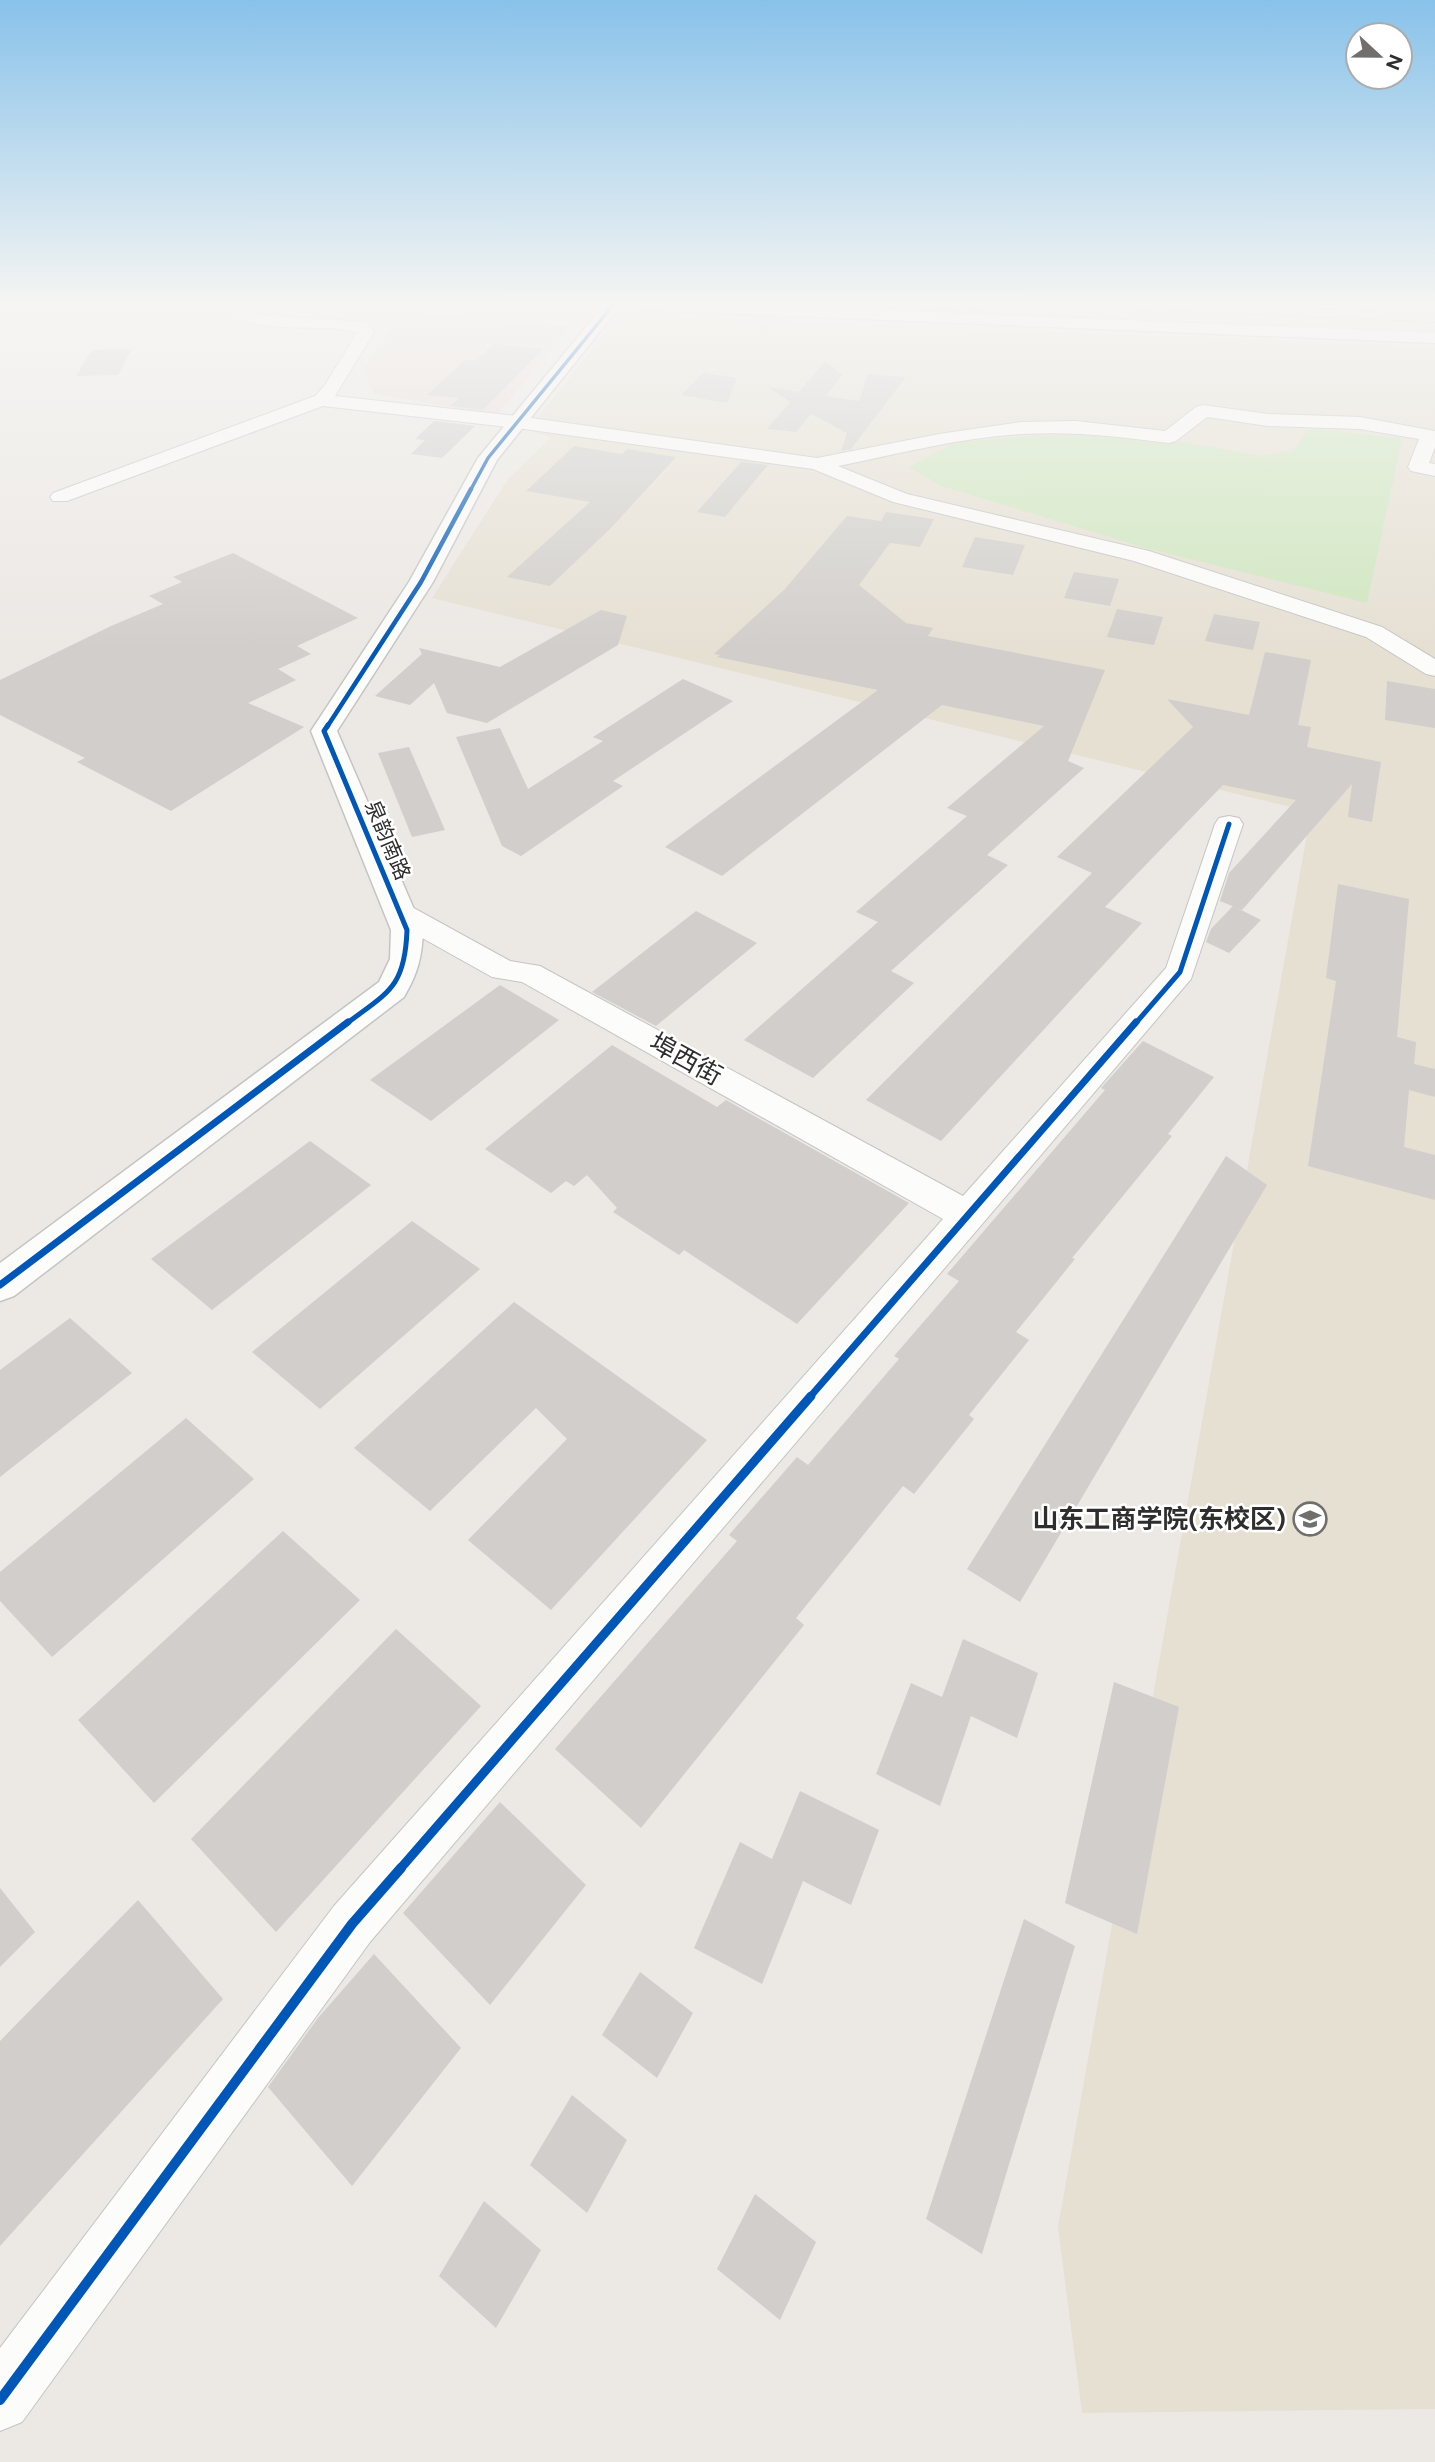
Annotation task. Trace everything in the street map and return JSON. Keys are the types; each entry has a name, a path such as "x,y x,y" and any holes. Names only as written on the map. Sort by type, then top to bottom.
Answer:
{"street":[{"path":"60,496 272,418"},
{"path":"480,418 817,464 900,498 1141,556 1374,632 1435,669"},
{"name":"泉韵南路","path":"0,1285 392,989 406,958 407,930 324,731 421,582 488,458 520,418"},
{"path":"817,464 939,440 1022,428 1076,427 1169,437 1194,418"},
{"path":"1253,418 1360,423 1430,435 1418,467 1435,470"},
{"path":"0,2400 352,1924 1180,972 1229,824"},
{"name":"埠西街","path":"400,913 502,970 529,973 968,1216"}],"shaded area":[{"name":"山东工商学院(东校区)","path":"538,418 1435,418 1435,2409 1082,2413 1058,2227 1311,812 432,598 508,479 551,438 528,430"}],"green space":[{"path":"1309,428 1402,438 1367,603 1146,548 941,486 909,467 956,442 1042,435 1116,435 1182,442 1262,456 1294,451"}],"building":[{"path":"776,418 808,418 796,432 767,429"},
{"path":"818,418 875,418 851,449 841,451 847,433"},
{"path":"434,421 475,426 442,458 411,454 425,440 415,439"},
{"path":"574,446 622,454 627,449 676,457 611,528 550,586 507,577 590,502 526,491"},
{"path":"741,462 768,465 725,517 697,512"},
{"path":"886,512 934,519 920,547 890,543 859,585 906,623 933,628 928,636 1105,670 1068,761 1084,768 987,855 1008,865 891,971 914,983 813,1078 744,1040 878,922 856,912 967,816 947,808 1044,726 942,705 722,876 665,847 878,690 717,657 720,655 714,654 784,590 847,516 881,521"},
{"path":"975,537 1025,545 1013,575 962,567"},
{"path":"233,553 358,618 297,646 311,654 278,669 296,680 248,703 304,727 171,811 77,762 85,758 0,715 0,680 163,604 149,596 182,582 173,577"},
{"path":"1074,572 1119,579 1110,606 1064,598"},
{"path":"1117,609 1163,617 1154,645 1107,637"},
{"path":"601,610 627,616 618,645 487,723 447,713 434,683 410,705 375,696 422,654 419,648 500,667"},
{"path":"1214,614 1260,622 1253,650 1205,641"},
{"path":"1265,652 1311,660 1298,725 1311,727 1307,747 1381,762 1372,822 1348,817 1352,784 1242,910 1220,901 1229,873 1296,800 1223,785 1105,907 1142,923 941,1141 866,1100 1092,873 1057,857 1193,727 1167,699 1249,715"},
{"path":"683,679 733,701 613,781 623,786 521,856 502,846 456,737 500,728 528,789 603,741 593,737"},
{"path":"1387,681 1435,689 1435,728 1385,720"},
{"path":"409,747 445,830 412,837 378,753"},
{"path":"1338,884 1409,899 1397,1037 1416,1042 1414,1064 1435,1069 1435,1097 1409,1090 1404,1147 1435,1155 1435,1200 1308,1166 1336,981 1326,978"},
{"path":"1233,906 1261,920 1229,953 1206,942 1211,929"},
{"path":"696,911 757,943 656,1026 592,992"},
{"path":"500,985 559,1020 431,1121 370,1080"},
{"path":"1143,1041 1214,1077 1168,1134 1172,1136 1072,1258 1075,1259 1016,1332 1029,1340 969,1415 974,1419 914,1494 903,1486 796,1618 804,1625 641,1828 555,1749 737,1541 729,1535 797,1457 808,1465 899,1359 894,1356 959,1281 947,1274 1105,1090 1101,1088"},
{"path":"612,1045 717,1107 726,1100 909,1203 797,1324 684,1250 679,1255 613,1212 617,1208 587,1175 574,1186 566,1181 551,1193 485,1149"},
{"path":"310,1141 371,1185 212,1310 151,1259"},
{"path":"1226,1156 1267,1185 1020,1602 967,1569"},
{"path":"412,1221 480,1269 320,1409 252,1352"},
{"path":"514,1302 707,1440 551,1610 468,1540 567,1439 536,1408 430,1511 354,1448"},
{"path":"70,1318 132,1373 0,1477 0,1370"},
{"path":"186,1418 254,1479 52,1657 0,1601 0,1572"},
{"path":"283,1531 360,1600 154,1803 78,1720"},
{"path":"396,1629 481,1706 276,1932 191,1839"},
{"path":"963,1639 1038,1673 1017,1738 971,1716 940,1806 876,1774 911,1683 942,1697"},
{"path":"1114,1682 1179,1707 1137,1934 1065,1903"},
{"path":"800,1791 879,1830 851,1905 803,1881 762,1984 694,1948 740,1842 772,1859"},
{"path":"500,1802 586,1885 490,2005 403,1913"},
{"path":"0,1888 35,1932 0,1967"},
{"path":"138,1900 223,1999 0,2246 0,2041"},
{"path":"1024,1919 1075,1946 982,2254 926,2219"},
{"path":"374,1954 461,2048 352,2186 268,2087 318,2018"},
{"path":"640,1972 693,2013 657,2078 602,2035"},
{"path":"572,2095 627,2140 587,2213 530,2165"},
{"path":"755,2194 816,2242 780,2320 717,2269"},
{"path":"484,2201 541,2250 496,2328 439,2276"}],"cycle path":[{"path":"0,1285 392,989 406,959 407,930 324,731 421,582 488,458 521,418"},
{"path":"0,2400 352,1924 1180,972 1229,824"}],"place":[{"name":"山东工商学院(东校区)","path":"1310,1519"}]}
